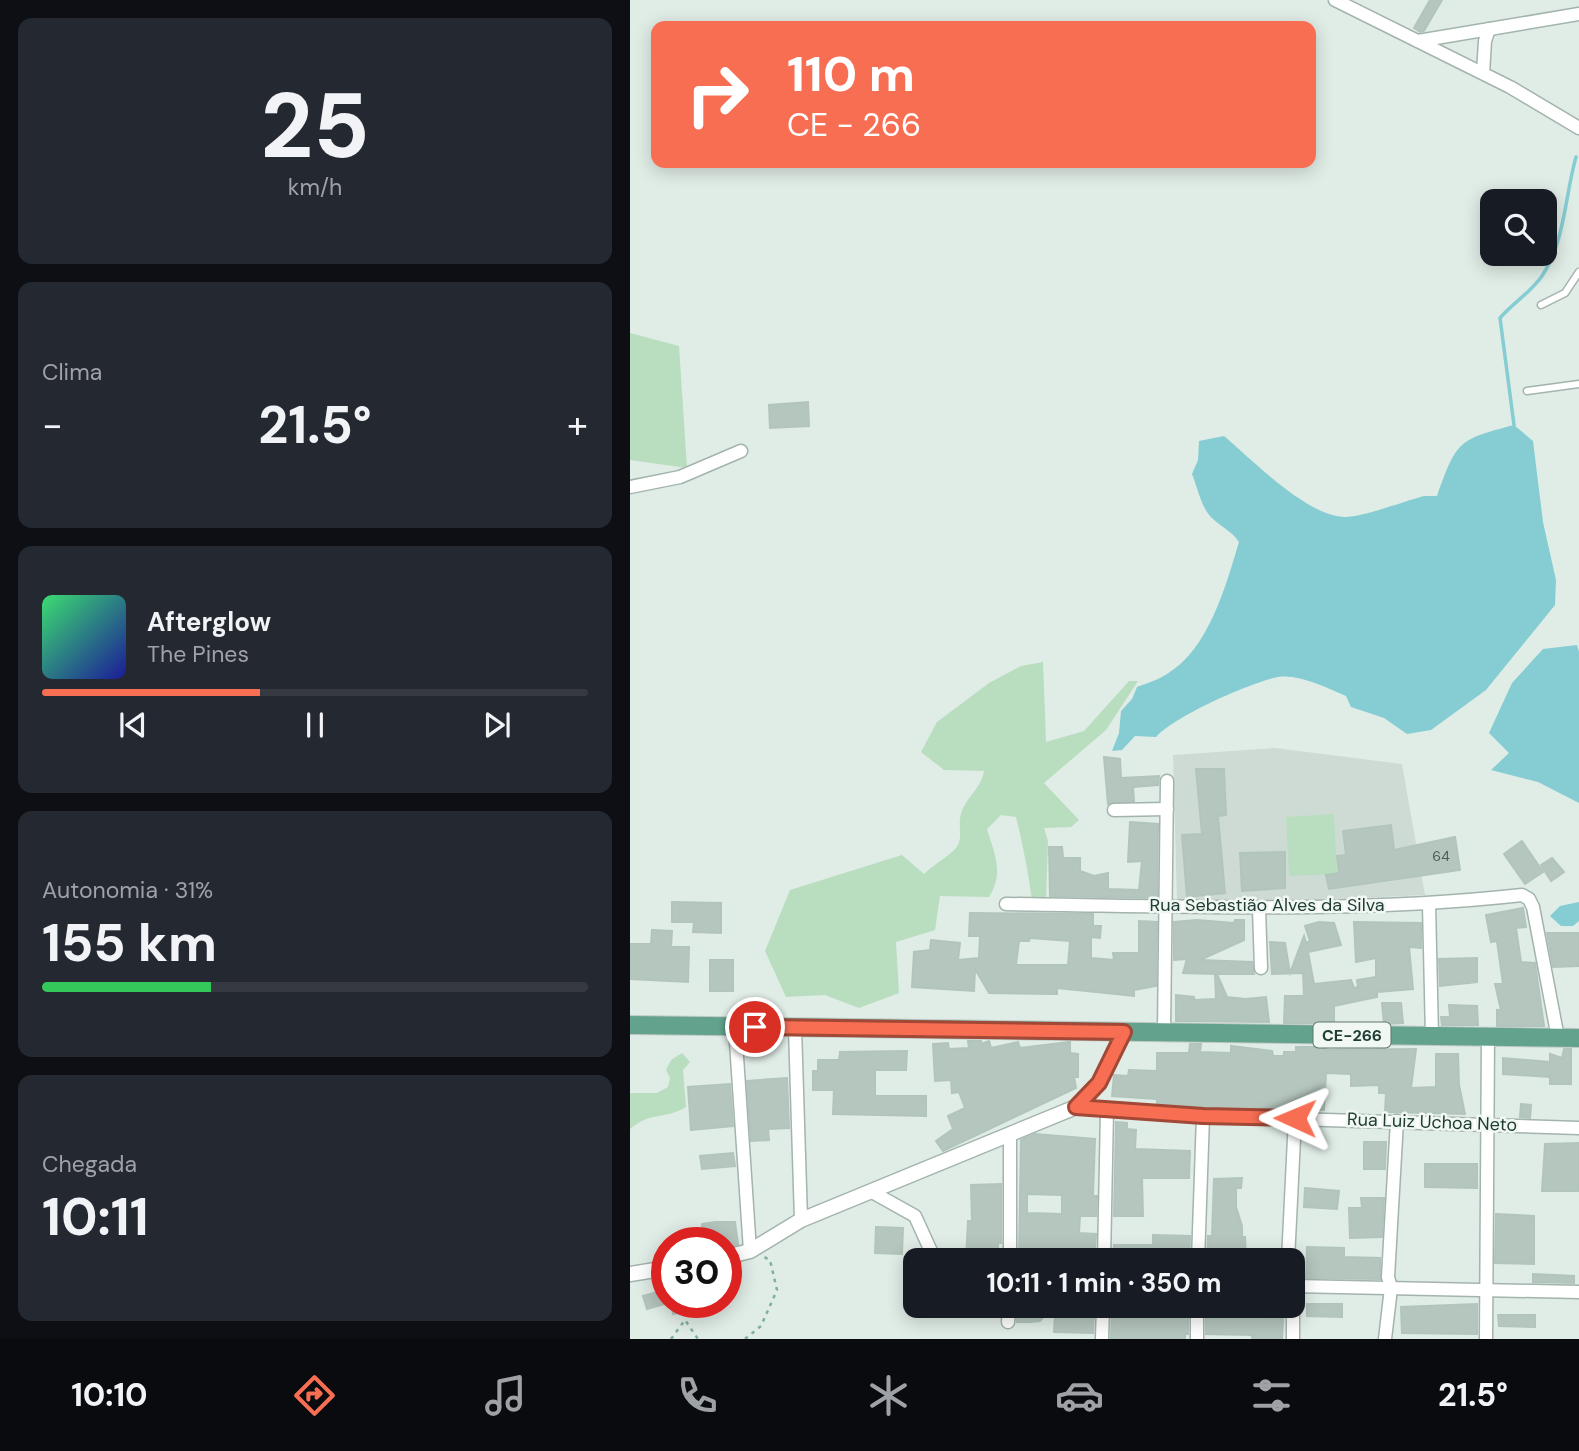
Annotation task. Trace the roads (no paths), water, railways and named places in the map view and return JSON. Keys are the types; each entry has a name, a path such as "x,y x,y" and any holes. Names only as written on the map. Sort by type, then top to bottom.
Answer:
{"main road":[{"path":"630,1025 1124,1032"},
{"name":"CE-266","path":"1124,1032 1579,1038"}],"street":[{"path":"1335,0 1483,73 1579,128"},
{"path":"1418,41 1579,14"},
{"path":"1483,73 1485,41 1489,29"},
{"path":"630,487 680,477 741,451"},
{"path":"1164,1031 1167,781"},
{"path":"1114,810 1167,809"},
{"name":"Rua Sebastião Alves da Silva","path":"1006,904 1259,909 1429,904 1522,895 1528,897 1535,916 1558,1038"},
{"path":"1429,904 1432,1037"},
{"path":"1259,909 1261,968"},
{"path":"735,1027 750,1251"},
{"path":"795,1028 801,1220"},
{"path":"742,1253 801,1220 1076,1107 1099,1083 1124,1032"},
{"path":"1486,1339 1488,1289 1485,1122 1488,1036"},
{"name":"Rua Luiz Uchoa Neto","path":"1076,1107 1203,1116 1485,1122 1579,1128"},
{"path":"1104,1248 1107,1110"},
{"path":"1198,1248 1203,1116"},
{"path":"1289,1248 1295,1118"},
{"path":"1385,1339 1391,1288 1388,1277 1396,1121"},
{"path":"1010,1136 1010,1248"},
{"path":"872,1192 915,1216 930,1248"},
{"path":"630,1274 651,1271"},
{"path":"1305,1286 1579,1292"},
{"path":"1008,1318 1008,1322"},
{"path":"1102,1339 1103,1318"},
{"path":"1197,1318 1197,1339"},
{"path":"1293,1318 1293,1339"}],"lane":[{"path":"1541,305 1565,293 1579,272"},
{"path":"1527,391 1579,384"}],"water":[{"path":"1514,425 1533,441 1543,522 1556,580 1555,605 1486,690 1431,730 1407,734 1384,718 1351,707 1346,696 1304,680 1278,677 1213,701 1156,737 1135,736 1122,750 1112,751 1119,733 1121,711 1132,699 1137,687 1164,676 1182,663 1205,633 1222,596 1239,542 1210,516 1202,501 1192,474 1198,460 1199,441 1224,436 1264,472 1314,508 1345,517 1373,512 1424,496 1437,496 1449,464 1462,446 1481,435"},
{"path":"1577,645 1579,803 1538,782 1491,770 1509,753 1489,733 1512,683 1543,649"},
{"path":"1579,902 1579,921 1573,926 1561,926 1550,916 1560,906"}],"waterway":[{"path":"1514,425 1500,318 1538,282 1550,263 1560,233 1576,157"}]}
